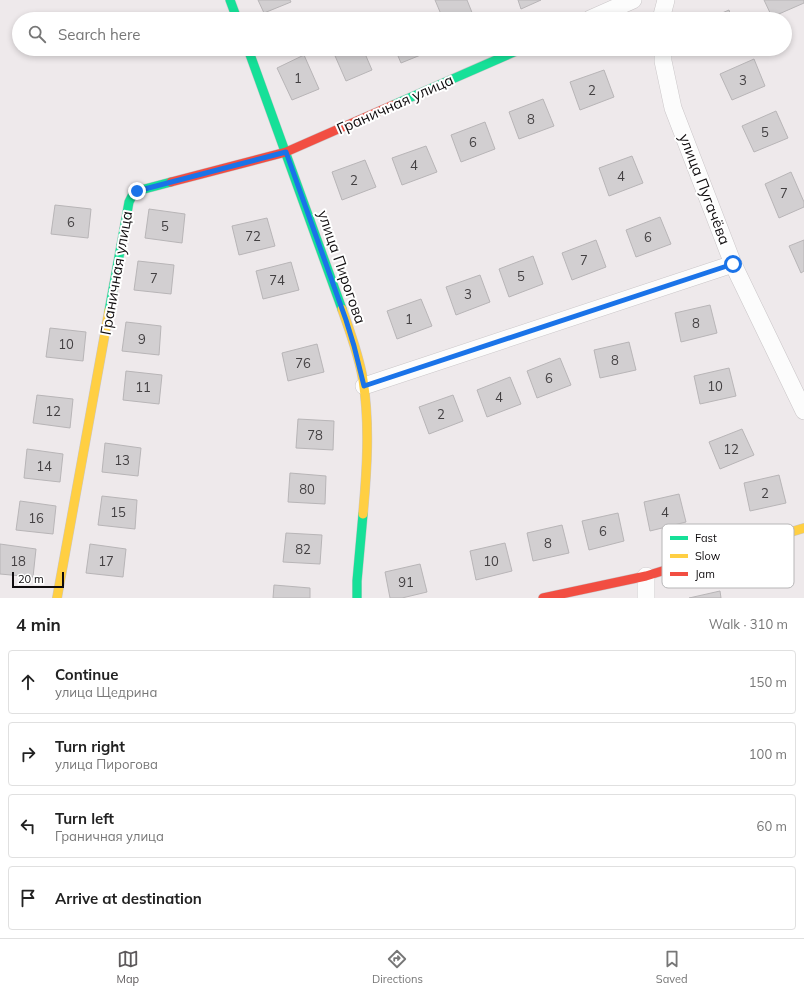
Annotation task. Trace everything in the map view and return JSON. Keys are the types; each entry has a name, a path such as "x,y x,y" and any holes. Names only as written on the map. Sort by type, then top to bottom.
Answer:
{"street":[{"path":"230,0 234,12"},
{"path":"606,12 634,0"},
{"path":"663,12 666,0"},
{"name":"улица Пирогова","path":"251,56 346,320 364,386 366,414 365,474 357,598"},
{"name":"Граничная улица","path":"57,598 129,202 132,196 137,191 286,152 506,56"},
{"name":"улица Пугачёва","path":"663,56 673,108 733,264 804,411"},
{"path":"364,386 733,264"},
{"path":"794,531 804,528"},
{"path":"543,598 646,576 662,571"},
{"path":"646,576 646,598"}],"building":[{"path":"258,0 290,0 291,2 266,12 264,12"},
{"path":"435,0 467,0 472,12 440,12"},
{"path":"518,0 541,0 521,9"},
{"path":"764,0 804,0 804,3 783,12 770,12"},
{"path":"304,56 319,89 292,100 277,68"},
{"path":"335,56 366,56 372,70 346,81"},
{"path":"398,56 418,56 401,63"},
{"path":"754,59 765,86 732,100 720,74"},
{"path":"604,70 614,97 580,110 570,82"},
{"path":"543,99 554,126 519,139 509,112"},
{"path":"776,111 788,138 754,152 742,126"},
{"path":"485,122 495,149 461,162 451,135"},
{"path":"426,146 437,172 402,185 392,158"},
{"path":"632,156 643,183 609,196 599,168"},
{"path":"365,160 376,187 342,200 332,172"},
{"path":"791,172 804,202 804,207 779,218 765,184"},
{"path":"55,205 91,209 88,238 51,234"},
{"path":"149,209 185,214 182,243 145,238"},
{"path":"660,217 671,244 636,257 626,230"},
{"path":"267,218 275,246 239,255 232,226"},
{"path":"596,240 606,267 572,280 562,253"},
{"path":"804,240 804,271 801,273 789,246"},
{"path":"533,256 543,284 509,297 499,269"},
{"path":"138,261 174,265 171,294 134,290"},
{"path":"291,262 299,290 263,299 256,271"},
{"path":"480,275 490,302 456,315 446,287"},
{"path":"421,299 432,326 397,339 387,311"},
{"path":"710,305 717,333 681,342 675,313"},
{"path":"126,322 161,326 159,355 122,351"},
{"path":"50,328 86,332 83,361 46,357"},
{"path":"629,342 636,370 600,378 594,350"},
{"path":"317,344 324,372 288,381 282,353"},
{"path":"560,358 571,385 537,398 527,371"},
{"path":"729,368 736,396 700,404 694,376"},
{"path":"126,371 162,375 159,404 123,400"},
{"path":"510,377 521,404 487,417 477,390"},
{"path":"37,395 73,399 70,428 33,423"},
{"path":"453,395 463,421 429,434 419,407"},
{"path":"298,419 334,421 333,450 296,448"},
{"path":"742,429 754,455 720,469 709,442"},
{"path":"105,443 141,448 138,476 102,472"},
{"path":"27,449 63,454 60,482 24,478"},
{"path":"290,473 326,476 325,504 288,502"},
{"path":"779,475 786,503 750,511 744,483"},
{"path":"679,494 686,522 678,524 662,524 662,528 650,531 644,502"},
{"path":"102,496 137,500 135,529 98,525"},
{"path":"20,501 56,506 53,534 16,530"},
{"path":"618,513 624,541 589,550 582,521"},
{"path":"562,525 569,553 533,561 527,533"},
{"path":"286,533 322,535 320,564 283,562"},
{"path":"505,543 512,571 476,580 470,551"},
{"path":"0,544 36,549 33,577 0,574"},
{"path":"90,544 126,549 123,577 86,573"},
{"path":"420,564 427,592 402,598 390,598 385,572"},
{"path":"274,585 310,588 310,598 273,598"},
{"path":"720,591 721,598 689,598"}],"traffic: fast":[{"path":"230,0 234,12"},
{"path":"251,56 342,309"},
{"path":"393,105 505,56"},
{"path":"109,311 129,202 137,191 171,182"},
{"path":"357,598 357,581 363,514"}],"traffic: slow":[{"path":"342,309 359,362 367,413 366,481 363,514"},
{"path":"57,598 109,311"},
{"path":"794,531 804,528"}],"traffic: jam":[{"path":"171,182 286,152 393,105"},
{"path":"543,598 646,576 662,571"}],"route":[{"path":"137,191 286,152 346,320 364,386 733,264"}]}
